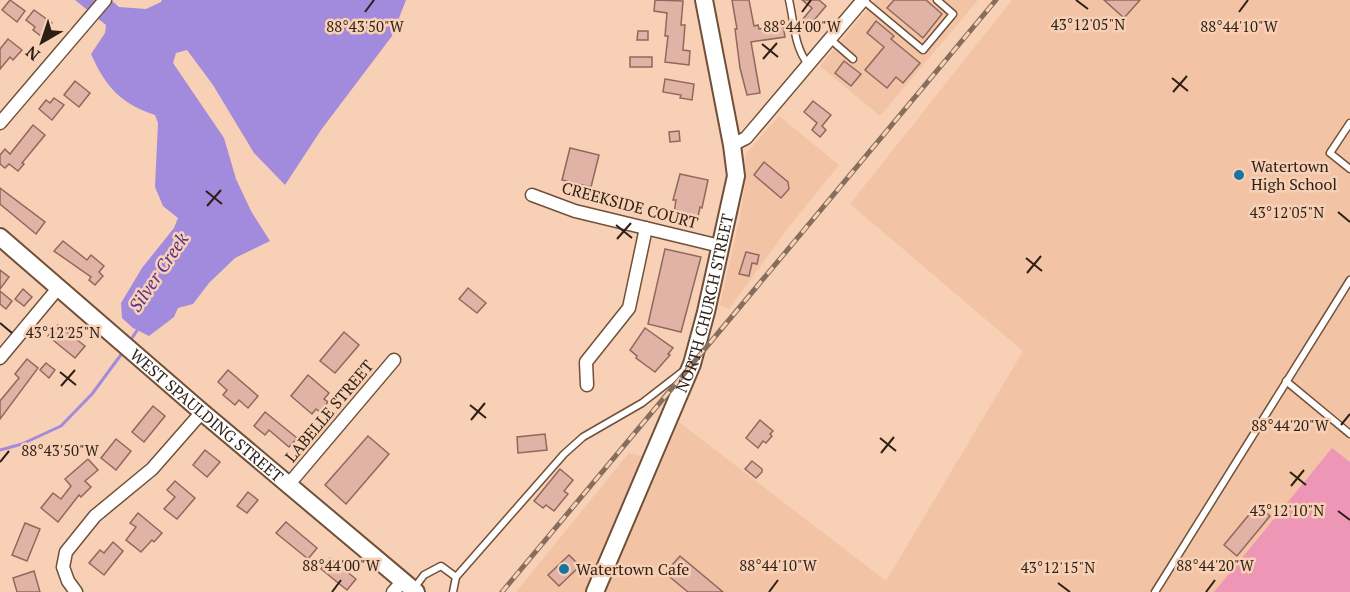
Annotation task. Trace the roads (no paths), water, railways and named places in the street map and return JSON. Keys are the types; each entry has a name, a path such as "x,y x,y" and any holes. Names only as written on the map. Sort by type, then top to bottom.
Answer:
{"main road":[{"name":"NORTH CHURCH STREET","path":"595,592 692,364 736,176 704,0"},
{"name":"WEST SPAULDING STREET","path":"0,237 289,484 406,589"}],"street":[{"path":"0,123 105,0"},
{"path":"732,145 746,138 863,0"},
{"name":"CREEKSIDE COURT","path":"532,195 575,211 720,246"},
{"path":"587,385 586,362 628,308 646,228"},
{"path":"0,358 59,287"},
{"name":"LABELLE STREET","path":"289,484 394,360"},
{"path":"76,592 68,581 63,567 63,559 69,546 95,516 152,469 202,412"}],"lane":[{"path":"789,0 799,48 809,64"},
{"path":"863,0 923,50 953,14 937,0"},
{"path":"830,39 853,59"},
{"path":"1350,123 1330,153 1350,169"},
{"path":"1155,592 1350,280"},
{"path":"453,592 456,578 564,454 583,436 642,403 692,364"},
{"path":"1286,381 1350,434"},
{"path":"406,589 424,574 441,566 456,578"}],"water":[{"path":"75,0 111,0 119,7 146,9 162,0 406,0 392,36 321,130 285,185 254,153 213,85 187,50 176,53 173,63 224,138 236,179 251,211 270,241 235,258 209,283 193,304 178,308 174,317 149,336 133,328 122,318 121,303 142,268 174,228 178,218 163,206 155,187 158,123 155,115 133,105 108,84 91,54 105,33 106,25"}],"waterway":[{"name":"Silver Creek","path":"130,341 138,329"},
{"name":"Silver Creek","path":"0,450 22,444 61,426 92,394 123,352"}],"railway":[{"path":"502,592 996,0"}],"place":[{"name":"Watertown High School","path":"1239,175"},
{"name":"Watertown Cafe","path":"564,569"}]}
